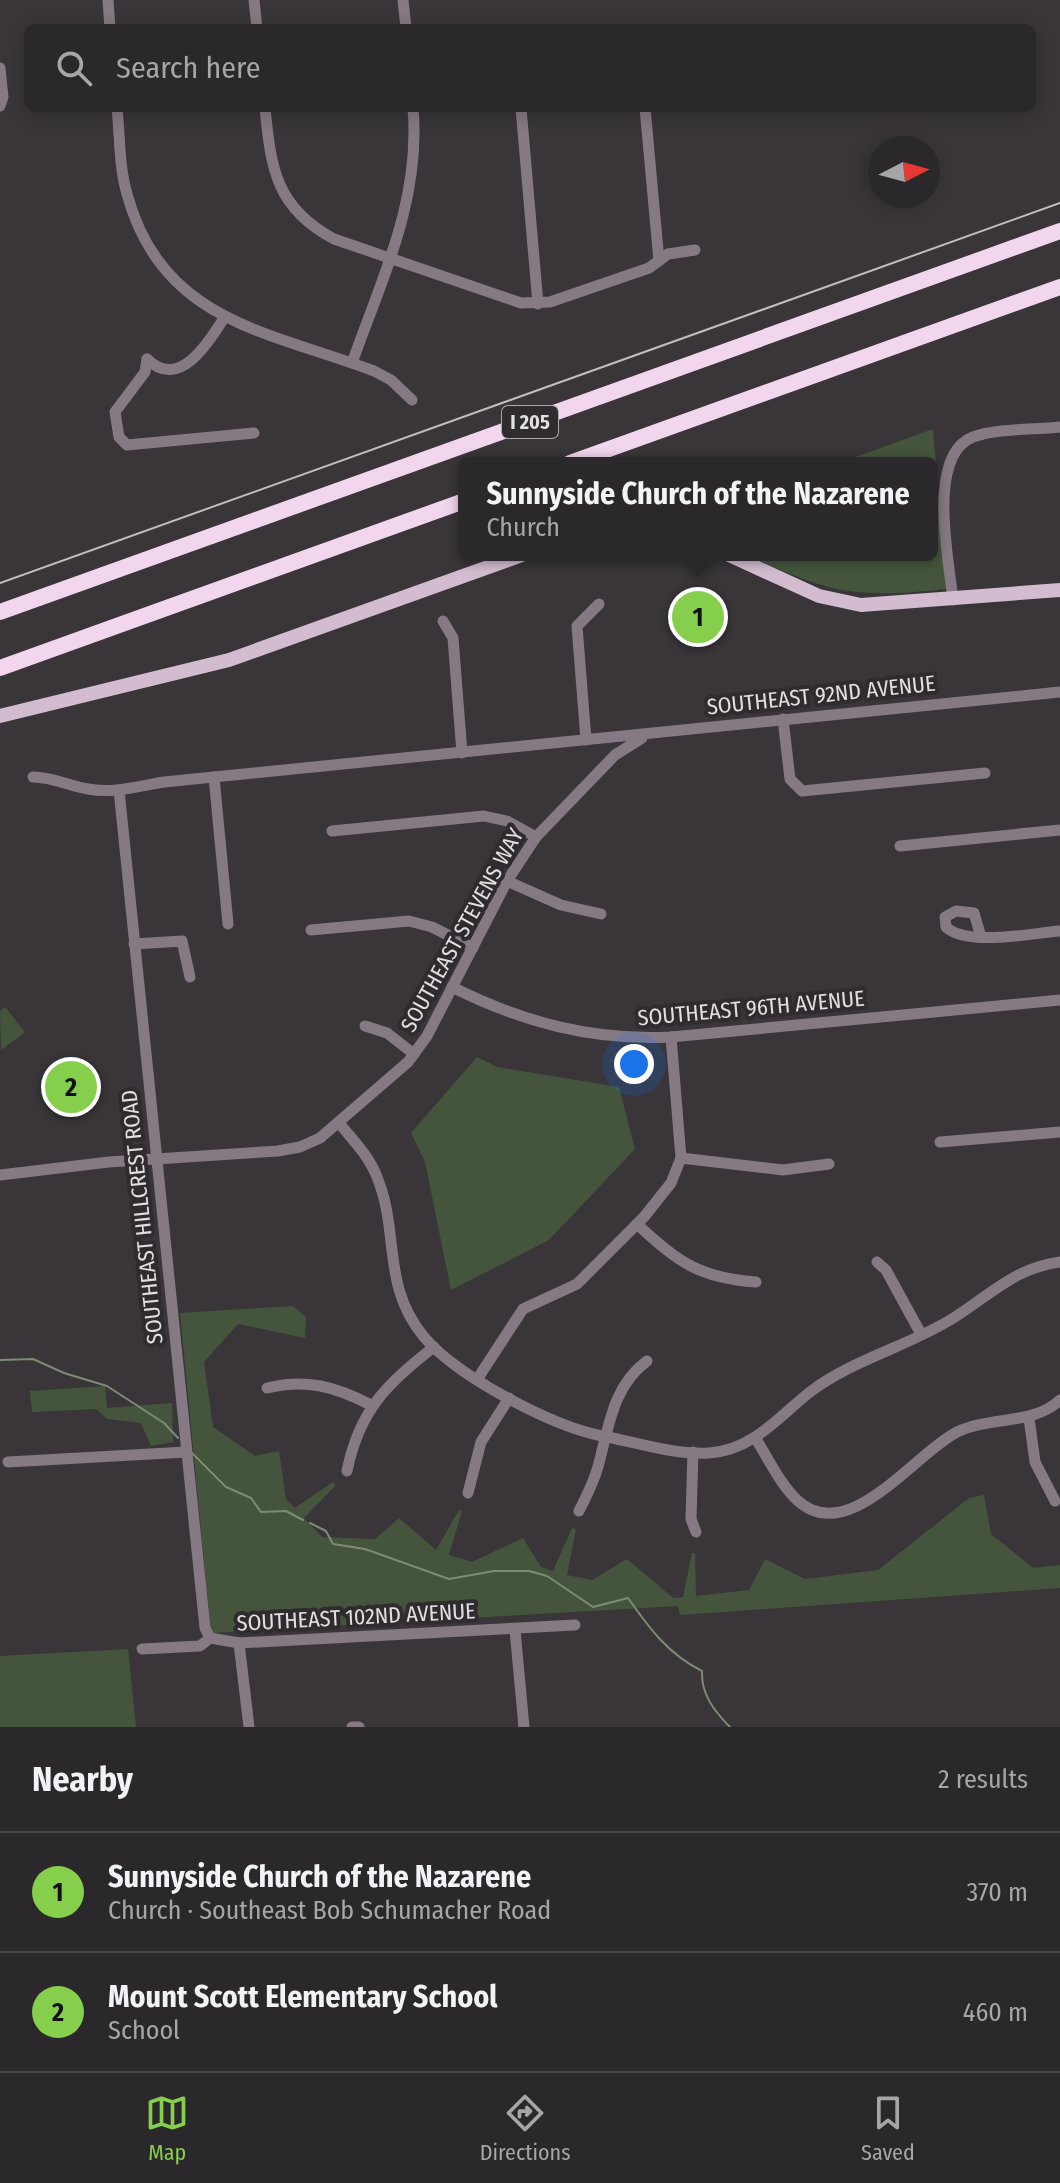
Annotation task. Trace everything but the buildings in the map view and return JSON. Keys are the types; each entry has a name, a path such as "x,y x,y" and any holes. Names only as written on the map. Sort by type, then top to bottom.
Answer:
{"highway":[{"name":"I 205","path":"0,612 1060,231"},
{"name":"I 205","path":"587,457 1060,287"},
{"path":"0,668 458,503"}],"main road":[{"path":"0,716 229,660 505,561"},
{"path":"743,561 835,601 883,606 1060,590"}],"street":[{"path":"108,0 110,24"},
{"path":"254,0 257,24"},
{"path":"403,0 406,24"},
{"path":"0,68 3,97 0,106"},
{"path":"117,112 123,179 143,235 178,284 224,318 391,380 412,400"},
{"path":"266,112 274,172 296,212 334,239 521,303 538,304 649,268 668,254 695,250"},
{"path":"352,363 413,181 413,112"},
{"path":"521,112 538,304"},
{"path":"645,112 659,261"},
{"path":"224,318 202,352 189,364 156,368 147,359 145,372 115,412 117,431 127,445 254,433"},
{"path":"953,600 945,511 945,482 951,457 958,447 976,436 1060,427"},
{"path":"599,604 577,626 586,740 603,743 615,755"},
{"path":"443,621 453,638 462,753"},
{"name":"SOUTHEAST 92ND AVENUE","path":"33,777 49,777 87,789 119,790 214,777 1060,692"},
{"path":"783,719 790,779 802,791 985,773"},
{"name":"SOUTHEAST STEVENS WAY","path":"0,1175 156,1158 288,1149 312,1142 339,1123 414,1054 507,881 536,837 615,755 634,741 658,733"},
{"path":"214,777 228,924"},
{"name":"SOUTHEAST HILLCREST ROAD","path":"119,790 186,1452 205,1628 210,1638"},
{"path":"332,831 484,816 507,821 536,837"},
{"path":"900,846 1060,830"},
{"path":"507,881 561,905 601,914"},
{"path":"311,930 409,921 432,927 473,948"},
{"path":"981,937 1060,931"},
{"path":"134,944 182,941 190,977"},
{"name":"SOUTHEAST 96TH AVENUE","path":"452,987 510,1014 568,1030 626,1038 671,1037 1060,1000"},
{"path":"365,1026 387,1033 414,1054"},
{"path":"478,1378 523,1309 577,1284 668,1188 681,1158 671,1037"},
{"path":"339,1123 365,1155 378,1179 398,1289 412,1320 434,1347 509,1398 557,1423 604,1436 693,1452 726,1450 756,1439 812,1391 951,1320 1014,1274 1060,1262"},
{"path":"940,1142 1060,1132"},
{"path":"681,1158 783,1170 829,1164"},
{"path":"637,1224 668,1253 698,1272 756,1282"},
{"path":"877,1262 886,1270 921,1334"},
{"path":"347,1471 356,1434 371,1405 403,1371 434,1347"},
{"path":"579,1511 596,1475 604,1436 618,1397 632,1375 647,1361"},
{"path":"267,1388 312,1383 342,1391 371,1405"},
{"path":"468,1493 481,1442 509,1398"},
{"path":"756,1439 796,1499 814,1510 836,1513 870,1501 954,1434 989,1421 1029,1418 1060,1400"},
{"path":"1029,1418 1035,1462 1055,1501"},
{"path":"8,1462 186,1452"},
{"path":"693,1452 691,1519 696,1532"},
{"name":"SOUTHEAST 102ND AVENUE","path":"142,1649 200,1646 210,1638 239,1643 575,1625"},
{"path":"515,1630 524,1727"},
{"path":"239,1643 249,1727"},
{"path":"352,1727 359,1727"}],"green space":[{"path":"933,429 935,457 856,457"},
{"path":"938,491 946,589 864,593 800,578 760,561 938,561"},
{"path":"5,1007 25,1032 1,1050 0,1011"},
{"path":"477,1057 497,1067 619,1087 635,1149 549,1240 451,1290 425,1162 411,1133"},
{"path":"293,1306 306,1317 305,1338 238,1324 204,1362 213,1427 255,1456 279,1451 286,1499 295,1508 333,1482 336,1485 304,1518 322,1537 375,1539 399,1518 436,1550 459,1510 462,1511 449,1555 472,1562 523,1538 541,1567 553,1571 572,1528 576,1529 567,1575 592,1580 627,1559 673,1598 683,1597 692,1553 695,1553 696,1596 749,1590 765,1559 805,1579 878,1570 969,1498 984,1495 991,1534 1033,1568 1060,1565 1060,1588 680,1615 678,1606 211,1633 180,1313"},
{"path":"105,1386 107,1408 172,1403 173,1442 151,1446 141,1423 107,1419 96,1409 32,1412 30,1391"},
{"path":"128,1649 136,1727 0,1727 0,1656"}],"waterway":[{"path":"0,1360 33,1359 64,1373 107,1386 164,1423 178,1438"},
{"path":"191,1452 226,1487 251,1498 261,1512 286,1511 303,1520"},
{"path":"310,1523 326,1531 333,1544 365,1549 449,1579 494,1571 529,1571 547,1576 593,1607 628,1598 669,1649 702,1671 710,1702 730,1727"}],"tram line":[{"path":"0,583 1060,203"}],"place":[{"name":"Sunnyside Church of the Nazarene","path":"698,617"},
{"name":"Mount Scott Elementary School","path":"71,1087"}]}
